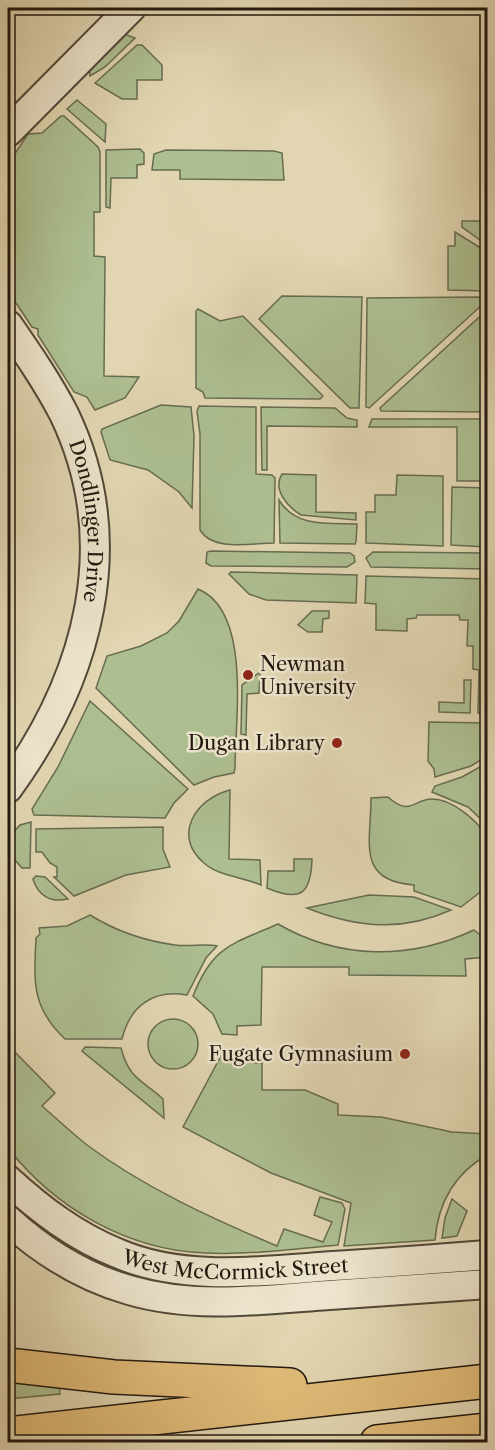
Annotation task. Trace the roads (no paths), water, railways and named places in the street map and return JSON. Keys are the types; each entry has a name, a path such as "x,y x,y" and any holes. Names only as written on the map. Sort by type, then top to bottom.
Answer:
{"highway":[{"path":"8,1365 114,1377 225,1383 427,1388"},
{"path":"8,1434 488,1382"},
{"path":"377,1443 488,1430"},
{"path":"427,1443 488,1430"}],"street":[{"path":"8,132 131,8"},
{"name":"Dondlinger Drive","path":"8,325 48,384 64,416 87,484 95,537 89,616 72,671 32,754 8,788"},
{"name":"West McCormick Street","path":"8,1180 41,1210 82,1236 118,1254 159,1266 251,1272 488,1255"},
{"name":"West McCormick Street","path":"8,1220 31,1241 75,1268 129,1290 190,1302 248,1301 488,1284"}],"place":[{"name":"Newman University","path":"248,675"},
{"name":"Dugan Library","path":"337,743"},
{"name":"Fugate Gymnasium","path":"405,1054"}]}
